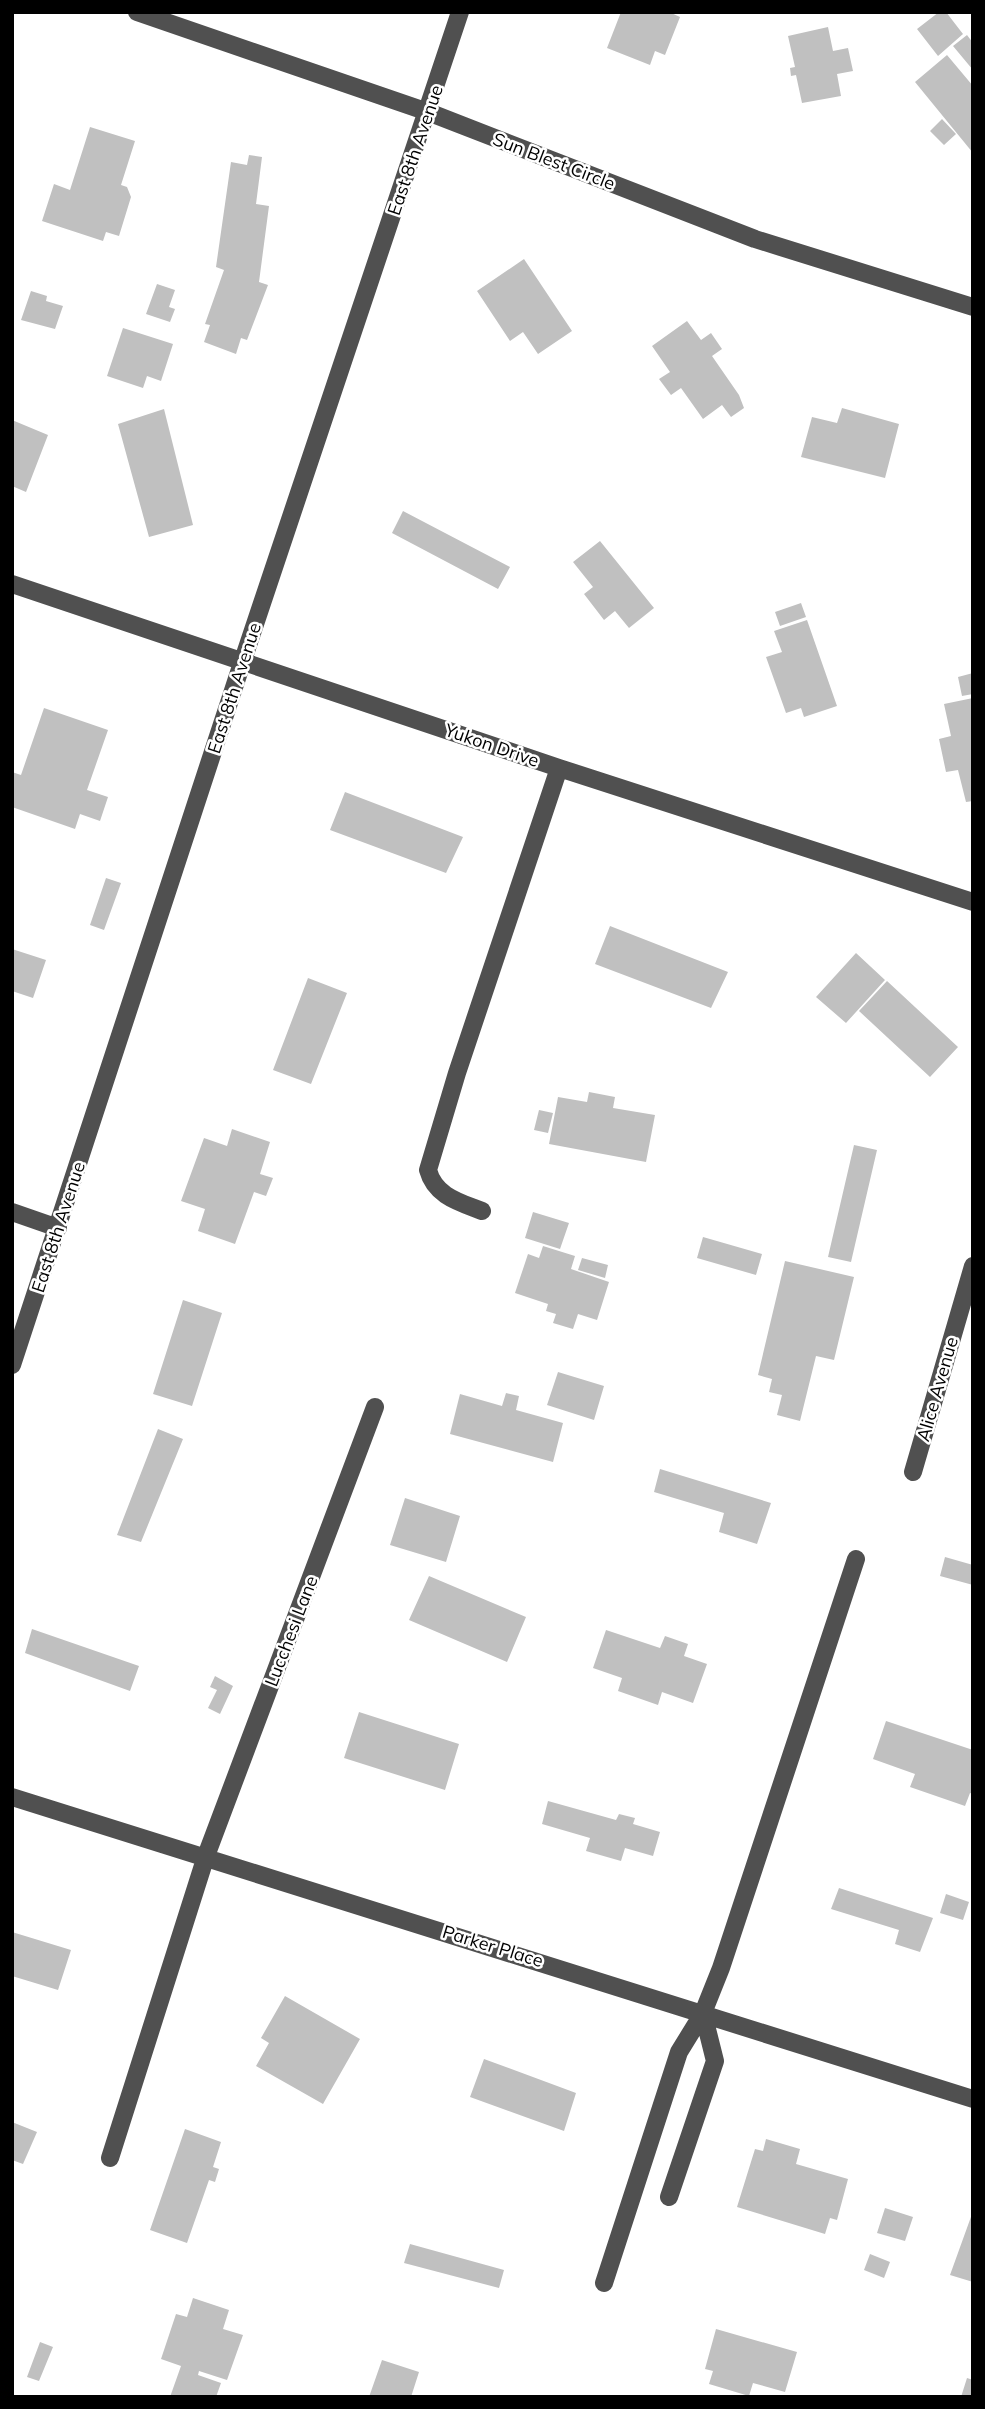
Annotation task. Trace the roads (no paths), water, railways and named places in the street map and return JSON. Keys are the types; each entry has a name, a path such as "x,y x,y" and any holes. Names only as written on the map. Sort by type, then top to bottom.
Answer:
{"street":[{"name":"Sun Blest Circle","path":"137,12 428,113 755,239 973,307"},
{"name":"East 8th Avenue","path":"12,1365 243,660 460,12"},
{"name":"Yukon Drive","path":"12,584 559,768 973,902"},
{"path":"482,1211 453,1200 432,1186 428,1170 457,1073 559,768"},
{"path":"12,1212 58,1228"},
{"name":"Alice Avenue","path":"913,1472 973,1266"},
{"name":"Lucchesi Lane","path":"110,2158 206,1856 375,1406"},
{"path":"604,2283 679,2052 703,2013 721,1968 856,1559"},
{"name":"Parker Place","path":"12,1797 973,2099"},
{"path":"669,2197 715,2061 703,2013"}]}
